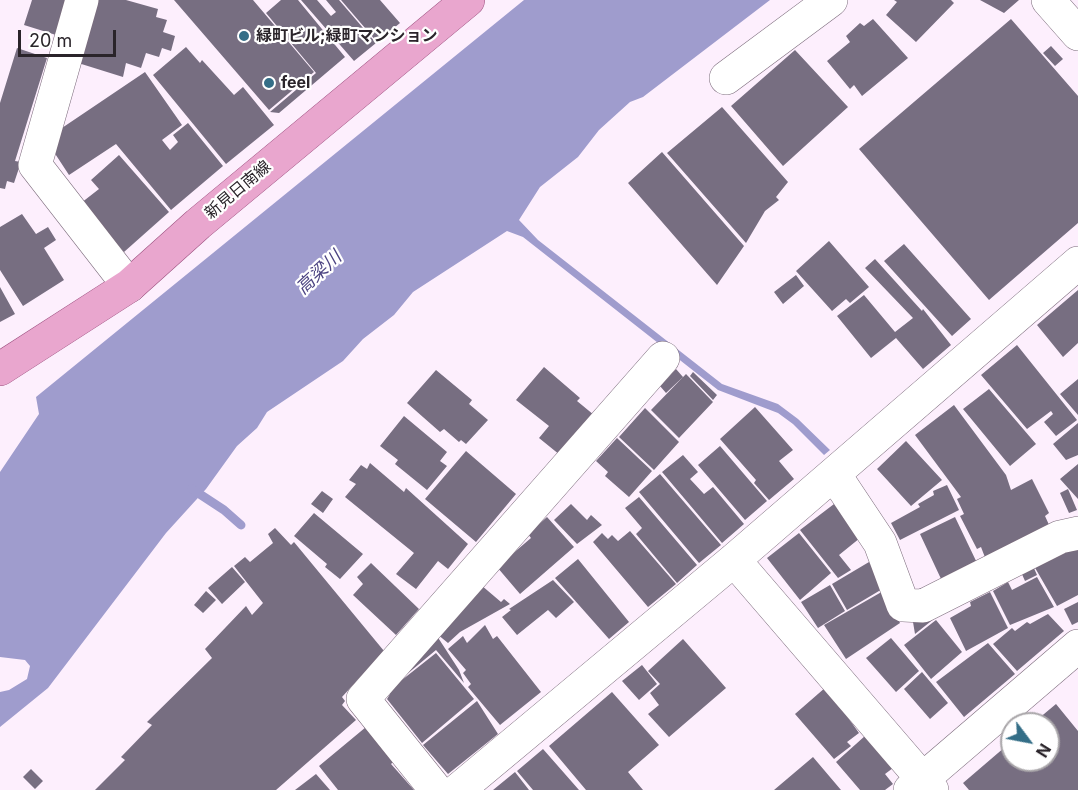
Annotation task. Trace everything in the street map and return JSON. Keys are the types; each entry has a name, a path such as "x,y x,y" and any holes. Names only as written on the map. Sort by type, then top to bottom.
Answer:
{"main road":[{"name":"新見日南線","path":"0,369 129,286 198,224 468,0"}],"street":[{"path":"82,0 35,165 129,286"},
{"path":"726,78 831,0"},
{"path":"1048,0 1078,34"},
{"path":"458,790 734,560 1078,262"},
{"path":"436,790 363,699 663,358"},
{"path":"834,474 880,543 903,605 923,606 1060,537 1078,533"},
{"path":"734,560 922,786 1078,646"}],"water":[{"name":"高梁川","path":"524,0 770,0 643,97 630,102 599,130 578,157 540,187 519,220 538,240 722,384 778,404 798,419 830,450 824,455 793,424 778,413 718,390 523,237 507,231 413,292 394,315 363,339 343,361 267,412 257,428 237,446 206,489 166,533 48,688 0,727 0,692 9,690 27,679 30,666 25,660 0,657 0,472 39,414 36,397"}],"building":[{"path":"32,0 66,0 56,35 24,25"},
{"path":"94,0 126,0 158,9 156,17 167,20 163,32 175,36 171,51 162,48 159,57 146,53 141,68 126,63 123,77 75,62"},
{"name":"緑町ビル;緑町マンション","path":"174,0 253,0 314,72 269,110"},
{"path":"281,0 298,0 345,57 279,113 270,112 316,73 266,13"},
{"path":"301,0 317,0 331,16 336,12 326,0 339,0 376,43 354,61"},
{"path":"341,0 380,0 400,23 377,42"},
{"path":"894,0 951,0 954,3 916,42 886,15 897,2"},
{"path":"980,0 1019,0 1004,13"},
{"path":"873,19 908,58 862,96 854,85 850,89 827,61 850,42 846,36 860,23 864,26"},
{"path":"1011,19 1078,96 1078,223 989,300 859,149"},
{"path":"1051,46 1063,59 1055,66 1043,53"},
{"path":"186,47 200,63 202,60 234,95 243,87 274,125 226,164 153,75"},
{"path":"17,48 47,58 15,161 21,162 14,183 7,181 5,189 0,188 0,103"},
{"path":"795,50 848,107 783,166 731,106"},
{"path":"145,72 182,125 162,140 170,150 178,142 173,135 188,123 223,166 171,210 116,144 69,175 52,149 56,132"},
{"path":"722,107 788,182 776,197 779,200 765,211 746,243 667,153"},
{"path":"662,152 744,246 717,285 628,183"},
{"path":"119,155 169,212 124,252 81,203 99,189 91,180"},
{"path":"22,214 36,234 48,227 56,240 44,248 64,280 23,306 0,270 0,227"},
{"path":"829,241 869,287 850,303 846,299 832,311 796,271"},
{"path":"904,244 971,319 952,336 884,261"},
{"path":"875,259 922,311 923,309 951,345 923,369 896,338 871,358 837,316 864,295 895,332 913,318 865,268"},
{"path":"796,275 804,286 783,304 774,292"},
{"path":"0,287 15,314 0,322"},
{"path":"1078,290 1078,343 1063,357 1037,325"},
{"path":"1017,345 1077,420 1056,436 1044,422 1053,414 1051,411 1027,429 981,375"},
{"path":"544,367 580,398 577,401 594,415 560,455 539,438 549,426 516,400"},
{"path":"676,369 683,377 666,393 660,386"},
{"path":"436,370 472,400 469,404 488,420 466,444 461,440 459,442 444,429 440,432 407,403"},
{"path":"693,372 717,395 713,400 690,376"},
{"path":"686,374 713,402 679,438 651,410"},
{"path":"1078,379 1078,415 1060,394"},
{"path":"989,389 1036,444 1010,466 963,409"},
{"path":"954,405 1006,475 1011,490 1032,479 1049,513 1045,516 1050,527 986,560 981,547 977,549 960,516 964,514 957,499 961,497 915,435"},
{"path":"755,407 793,450 779,461 794,479 769,500 754,483 756,480 720,439"},
{"path":"645,408 679,442 654,470 619,437"},
{"path":"404,416 447,452 440,461 447,466 427,490 395,464 398,460 380,446"},
{"path":"1078,423 1078,455 1066,460 1053,444"},
{"path":"617,438 652,471 629,497 605,476 608,472 596,461"},
{"path":"906,441 942,480 911,506 877,469"},
{"path":"720,446 767,501 745,520 698,465"},
{"path":"466,451 516,494 476,542 425,499"},
{"path":"683,455 698,472 690,479 704,494 713,487 744,524 722,543 662,472"},
{"path":"370,463 404,492 406,488 468,544 448,569 438,561 416,589 396,574 414,553 345,497 356,484 349,480 361,465 367,469"},
{"path":"1078,464 1078,499 1060,479"},
{"path":"660,474 721,545 699,563 639,492"},
{"path":"947,485 959,510 900,540 891,523 920,507 918,504 934,495 933,491"},
{"path":"1068,489 1077,510 1069,513 1060,493"},
{"path":"322,491 333,499 323,513 311,504"},
{"path":"639,497 697,565 677,583 636,534 642,528 625,508"},
{"path":"571,504 587,520 591,515 602,525 577,544 554,520"},
{"path":"834,504 860,538 839,555 851,570 838,578 800,530"},
{"path":"314,513 363,554 340,579 325,567 327,564 294,536"},
{"path":"547,517 574,547 520,594 497,567 531,538 528,534"},
{"path":"955,517 978,565 942,581 920,534"},
{"path":"275,528 291,545 294,542 384,651 342,697 345,701 342,705 356,720 276,790 95,790 125,760 121,757 152,725 147,722 212,658 205,649 246,606 252,615 263,603 234,566 245,557 250,562 273,543 268,534"},
{"path":"630,531 676,584 648,607 593,542 602,533 608,539 612,535 618,541"},
{"path":"799,533 831,573 800,600 767,558"},
{"path":"1078,544 1078,595 1057,606 1034,566"},
{"path":"578,559 629,622 609,639 555,578"},
{"path":"869,562 884,588 847,610 832,584"},
{"path":"371,563 419,609 396,635 353,595 363,584 357,577"},
{"path":"1033,566 1037,575 1025,581 1021,572"},
{"path":"232,567 245,582 222,604 208,588"},
{"path":"1037,577 1054,607 1010,625 993,591 1008,582 1012,590"},
{"path":"553,580 574,602 556,618 548,610 517,635 502,617 511,610 509,609"},
{"path":"481,585 501,602 504,599 510,604 460,632 448,643 437,634"},
{"path":"830,585 845,611 818,628 801,602"},
{"path":"885,590 900,623 846,659 824,625"},
{"path":"206,591 216,600 203,613 194,605"},
{"path":"990,592 1008,628 966,651 950,618 971,606 970,602"},
{"path":"1078,602 1078,622 1072,625 1064,609"},
{"path":"934,612 935,618 915,634 913,622"},
{"path":"1048,614 1064,631 1017,671 993,644 1012,628 1015,631 1027,622 1030,624"},
{"path":"936,620 962,652 931,679 904,645"},
{"path":"485,625 493,639 497,636 541,692 500,725 468,687 471,684 463,673 466,670 448,649 463,636 467,643"},
{"path":"437,636 459,670 464,683 436,650 389,689"},
{"path":"891,638 919,671 896,692 866,658"},
{"path":"683,639 726,688 669,737 648,714 659,705 650,693 660,684 648,671"},
{"path":"988,643 1015,674 964,717 936,682"},
{"path":"436,653 474,699 422,743 387,699 390,694 388,691"},
{"path":"642,665 657,684 639,700 622,681"},
{"path":"922,672 948,703 930,719 904,689"},
{"path":"826,687 859,733 847,742 851,746 834,759 795,714"},
{"path":"612,692 659,745 628,772 643,790 586,790 549,746"},
{"path":"477,701 498,734 448,774 423,745"},
{"path":"1056,704 1078,731 1078,790 969,790 963,783 1000,751 1000,772 1060,772 1060,712 1046,712"},
{"path":"366,727 394,761 391,764 414,790 338,790 319,766"},
{"path":"866,735 893,768 885,774 893,784 885,790 860,790 836,762"},
{"path":"543,749 579,790 533,790 517,771"},
{"path":"813,757 841,790 774,790"},
{"path":"31,769 43,781 35,789 23,777"},
{"path":"515,772 529,790 493,790"},
{"path":"316,774 330,790 295,790"}],"waterway":[{"path":"192,489 224,510 241,525"}],"place":[{"name":"緑町ビル;緑町マンション","path":"244,36"},
{"name":"feel","path":"269,83"}]}
